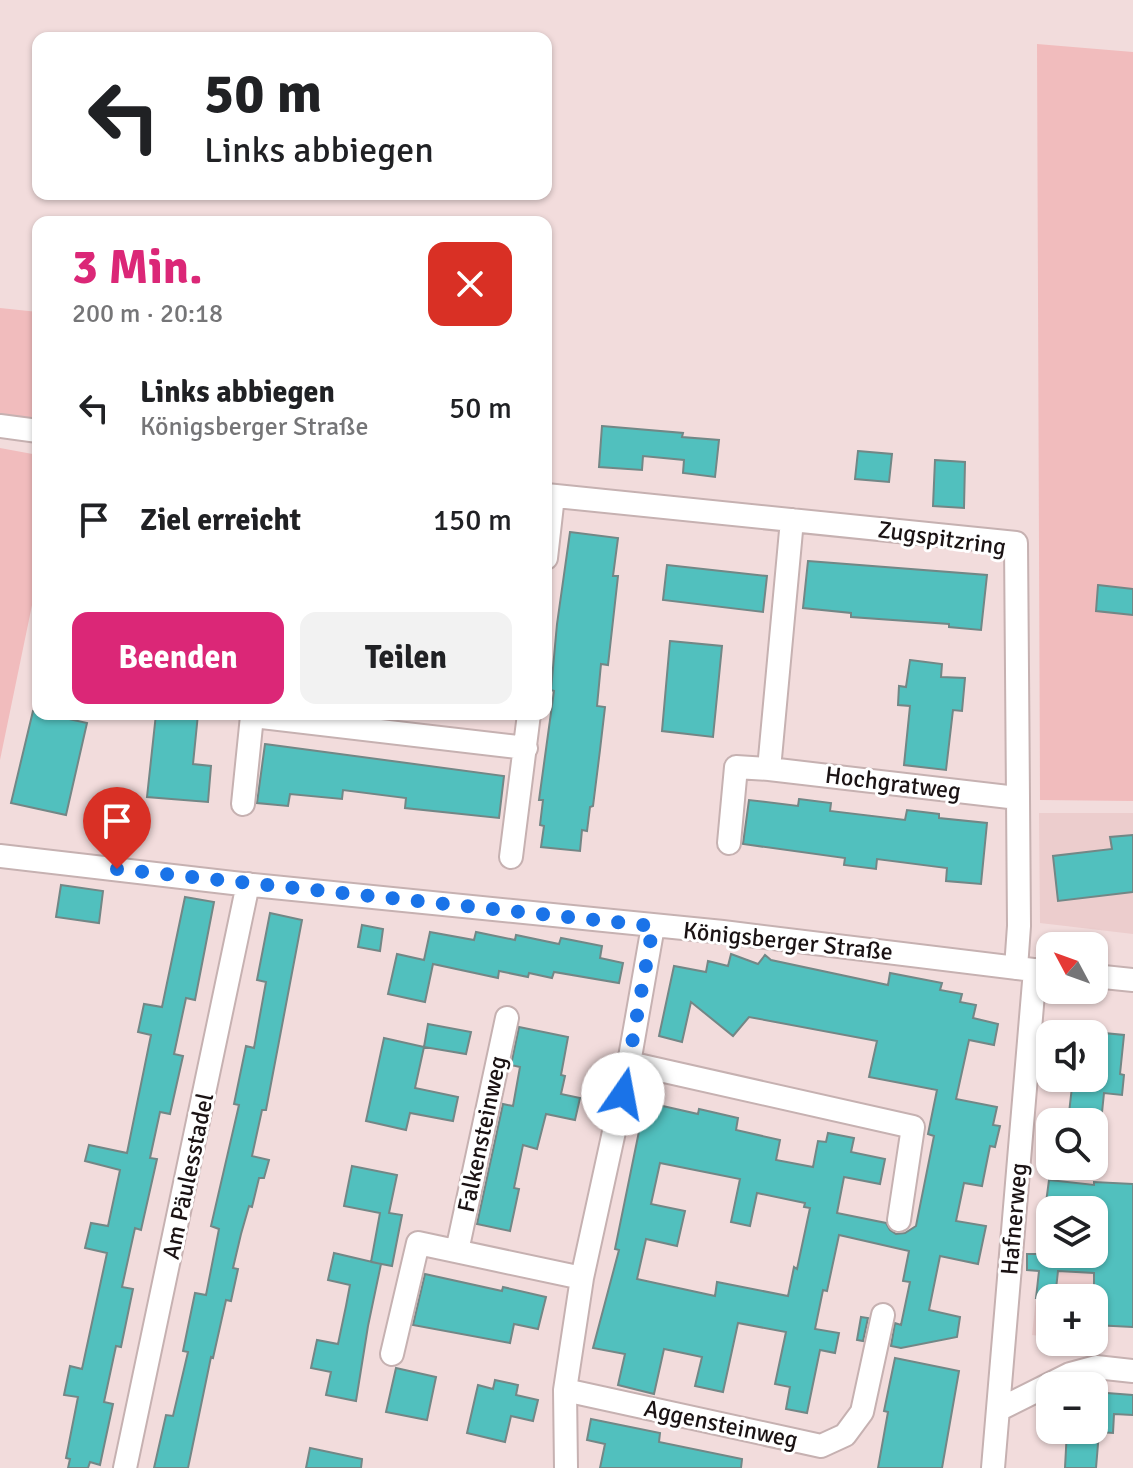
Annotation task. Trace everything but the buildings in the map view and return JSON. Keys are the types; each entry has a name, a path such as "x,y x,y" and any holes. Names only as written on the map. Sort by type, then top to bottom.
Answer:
{"street":[{"path":"0,426 32,430"},
{"name":"Zugspitzring","path":"552,496 1016,543 1019,926 1034,970"},
{"path":"769,769 792,520"},
{"path":"243,804 252,720"},
{"path":"311,720 526,748"},
{"path":"511,857 528,720"},
{"name":"Hochgratweg","path":"729,843 736,767 1018,798"},
{"name":"Königsberger Straße","path":"0,856 723,932 1034,970"},
{"name":"Am Päulesstadel","path":"125,1468 248,884"},
{"path":"566,1468 565,1390 582,1278 629,1063 653,926"},
{"name":"Hafnerweg","path":"993,1468 1034,970"},
{"path":"1108,977 1133,980"},
{"name":"Falkensteinweg","path":"457,1251 507,1018"},
{"path":"629,1063 913,1127 899,1220"},
{"path":"392,1354 418,1243 582,1278"},
{"name":"Aggensteinweg","path":"565,1390 821,1446 845,1435 862,1412 883,1315"},
{"path":"998,1410 1070,1374 1096,1367 1133,1371"}],"shaded area":[{"path":"1037,44 1133,52 1133,801 1040,800"},
{"path":"0,308 32,311 32,419 0,415"},
{"path":"0,448 32,454 32,605 0,760"},
{"path":"1039,813 1133,813 1133,934 1040,923"},
{"path":"1049,1180 1133,1184 1108,1257 1108,1196 1047,1196"},
{"path":"1039,1268 1104,1268 1099,1284 1038,1284"},
{"path":"1036,1299 1036,1335 1032,1335"}],"route":[{"path":"117,869 653,926 623,1094"}]}
